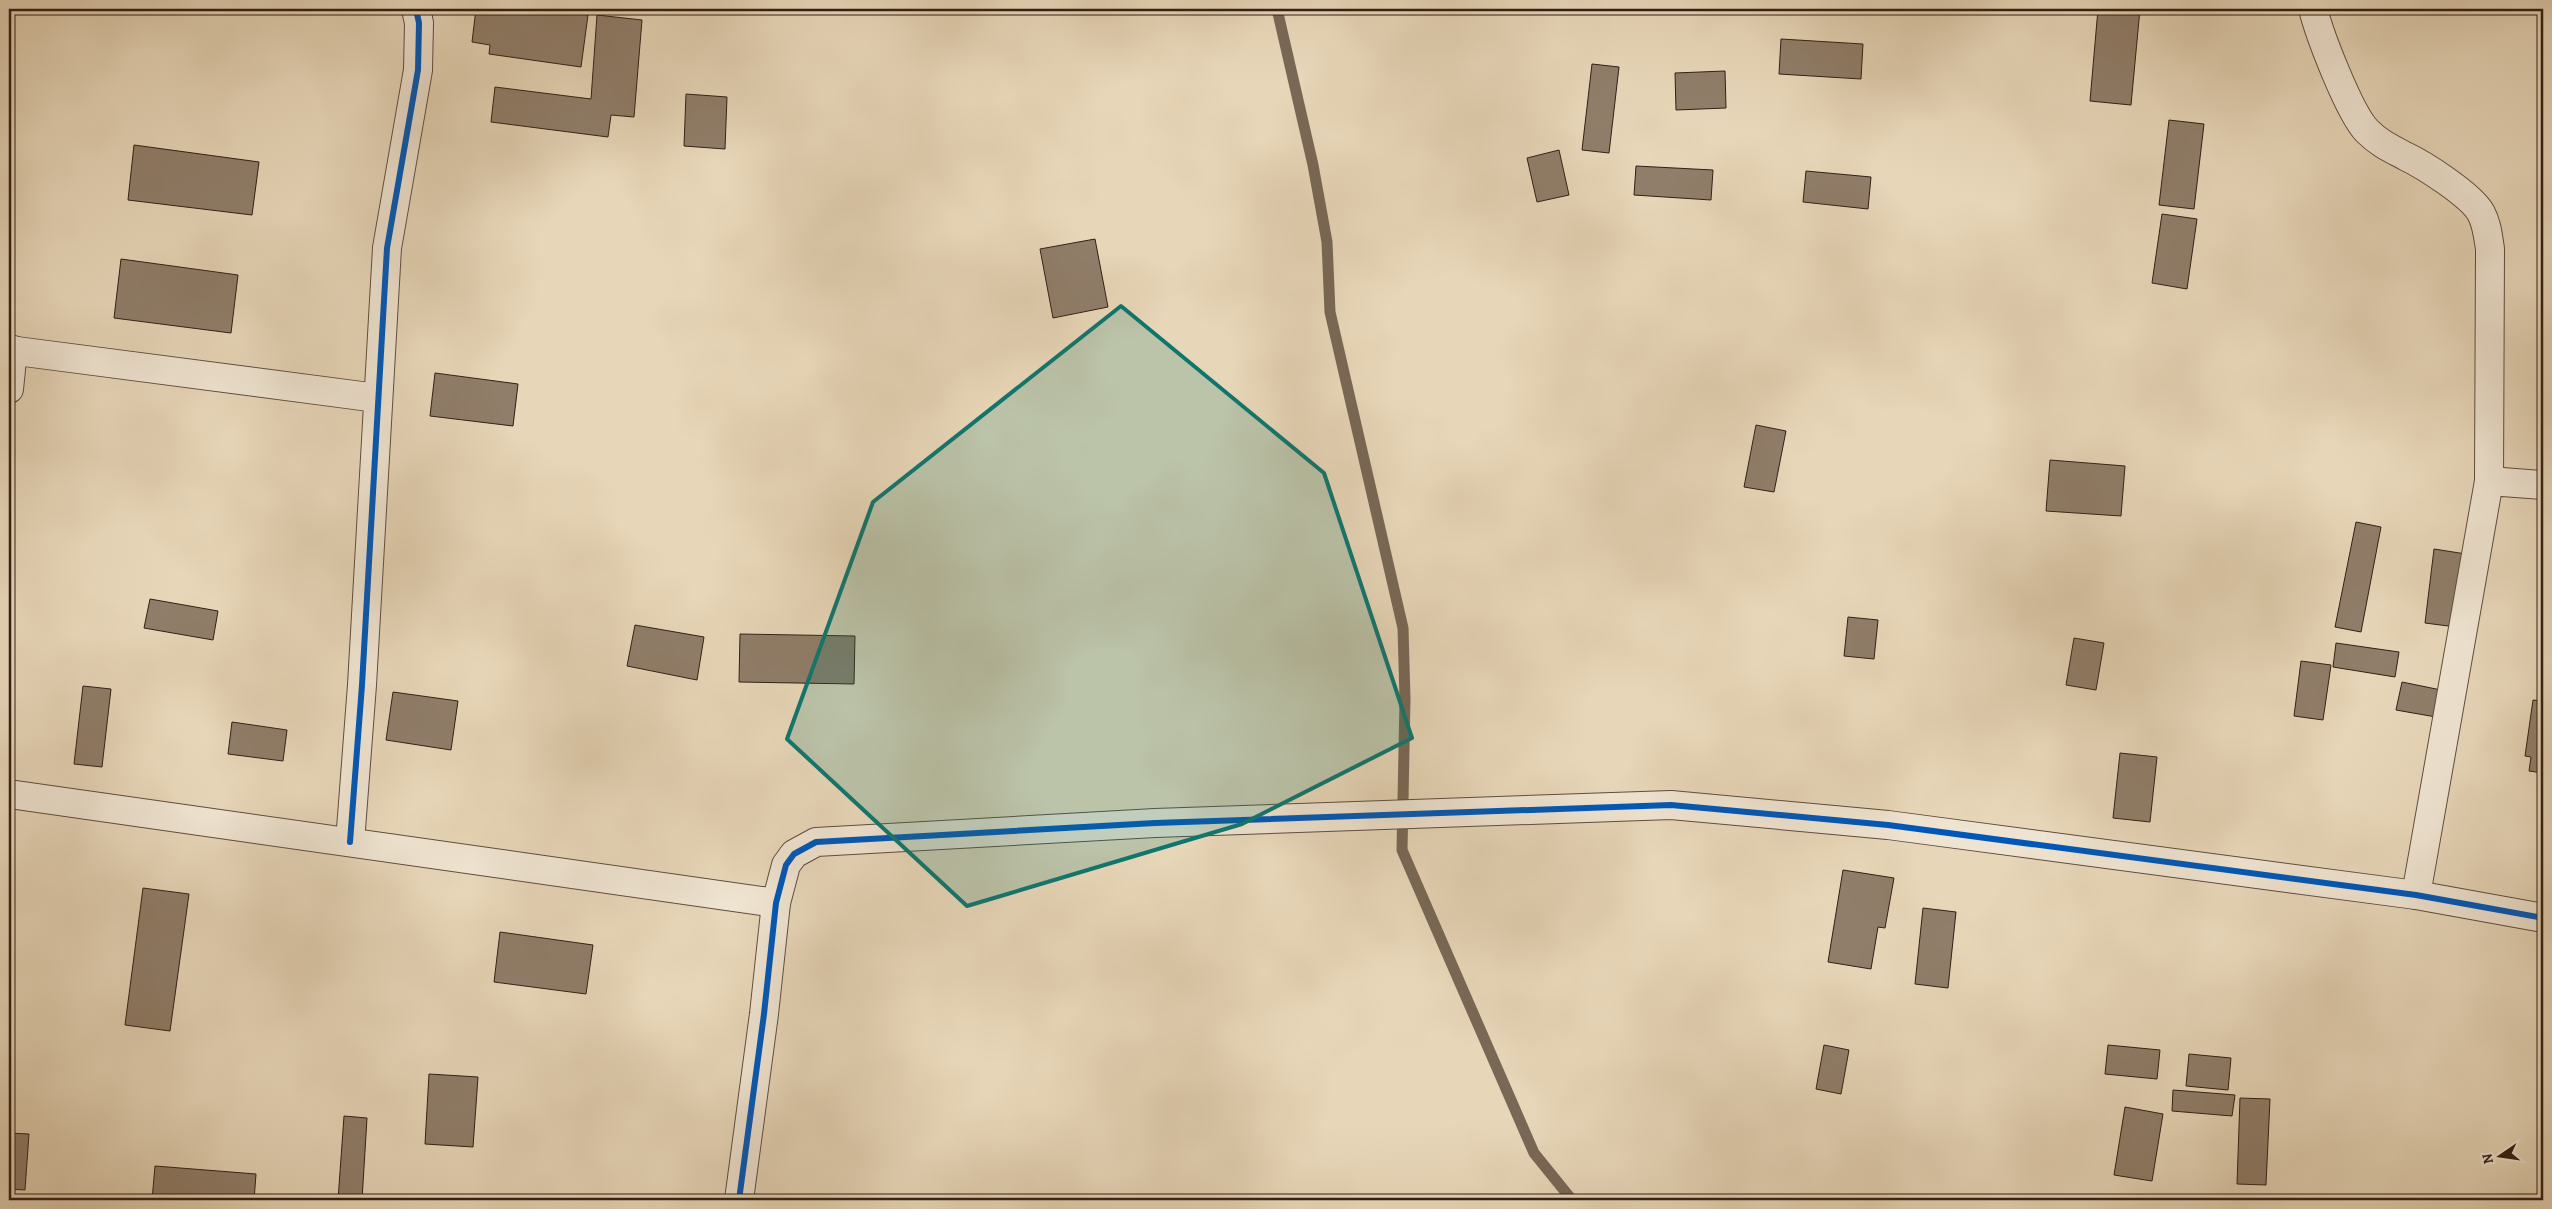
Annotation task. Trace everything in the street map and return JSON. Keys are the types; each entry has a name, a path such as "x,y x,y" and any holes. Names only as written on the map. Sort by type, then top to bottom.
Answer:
{"street":[{"path":"350,842 362,685 387,248 418,70 419,23 416,9"},
{"path":"2313,9 2354,111 2366,129 2384,146 2406,156 2466,195 2480,210 2486,225 2490,249 2489,481 2416,895"},
{"path":"9,390 11,350 377,398"},
{"path":"2489,481 2543,485"},
{"path":"9,794 776,903"},
{"path":"739,1200 764,1014 776,903 786,865 794,854 804,846 824,841 1184,822 1671,805 1888,825 2416,895 2543,918"}],"highlighted area":[{"path":"1121,306 1324,473 1412,738 1242,824 967,906 787,739 873,502"}],"building":[{"path":"476,9 543,9 588,15 581,67 489,54 490,45 472,42"},
{"path":"2098,9 2140,9 2131,105 2090,101"},
{"path":"597,15 642,20 634,117 611,115 608,137 491,122 495,87 591,99"},
{"path":"1781,39 1863,44 1861,79 1779,74"},
{"path":"1592,64 1619,67 1609,153 1582,150"},
{"path":"1725,71 1726,108 1676,110 1675,73"},
{"path":"686,94 727,97 725,149 684,146"},
{"path":"2169,120 2204,124 2194,209 2159,205"},
{"path":"134,145 259,162 252,215 128,200"},
{"path":"1559,150 1569,195 1537,202 1527,158"},
{"path":"1636,166 1713,170 1711,200 1634,195"},
{"path":"1806,171 1871,177 1868,209 1803,202"},
{"path":"2162,214 2197,219 2187,289 2152,283"},
{"path":"1095,239 1108,307 1053,318 1040,249"},
{"path":"121,259 238,275 231,333 114,318"},
{"path":"435,373 518,384 513,426 430,416"},
{"path":"1756,425 1786,431 1774,492 1744,487"},
{"path":"2050,460 2125,466 2121,516 2046,511"},
{"path":"2356,522 2381,527 2361,632 2335,627"},
{"path":"2434,549 2466,554 2456,627 2425,623"},
{"path":"150,599 218,611 213,640 144,628"},
{"path":"1848,617 1878,620 1874,659 1844,656"},
{"path":"635,625 704,637 697,680 627,666"},
{"path":"740,634 855,636 854,684 739,682"},
{"path":"2074,638 2104,643 2096,690 2066,685"},
{"path":"2336,643 2399,652 2395,677 2333,667"},
{"path":"2301,661 2331,665 2323,720 2294,716"},
{"path":"2402,682 2441,690 2436,717 2396,710"},
{"path":"83,686 111,689 102,767 74,764"},
{"path":"393,692 458,701 451,750 386,740"},
{"path":"2533,700 2543,701 2543,773 2529,771 2531,757 2525,756"},
{"path":"232,722 287,730 283,761 228,754"},
{"path":"2120,753 2157,757 2150,822 2113,818"},
{"path":"1843,870 1894,878 1885,928 1878,927 1871,969 1828,962"},
{"path":"143,888 189,894 170,1031 125,1025"},
{"path":"1923,908 1956,912 1948,988 1915,984"},
{"path":"500,932 593,945 586,994 494,982"},
{"path":"1824,1045 1849,1050 1841,1094 1816,1089"},
{"path":"2108,1045 2160,1050 2157,1079 2105,1074"},
{"path":"2189,1054 2231,1058 2228,1090 2186,1086"},
{"path":"429,1074 478,1077 473,1147 425,1144"},
{"path":"2173,1090 2235,1095 2232,1116 2172,1111"},
{"path":"2240,1098 2270,1099 2266,1185 2237,1184"},
{"path":"2125,1107 2163,1114 2152,1181 2114,1175"},
{"path":"344,1116 367,1118 362,1200 338,1200"},
{"path":"9,1133 29,1134 25,1190 9,1189"},
{"path":"155,1166 256,1174 254,1200 152,1200"}],"waterway":[{"path":"1277,9 1313,165 1327,242 1330,312 1403,628 1405,699 1402,850 1534,1153 1572,1200"}],"cycle path":[{"path":"350,842 362,685 387,248 418,70 419,23 416,9"},
{"path":"739,1200 764,1014 776,903 786,865 794,854 816,842 1155,823 1671,805 1888,825 2416,895 2543,918"}]}
